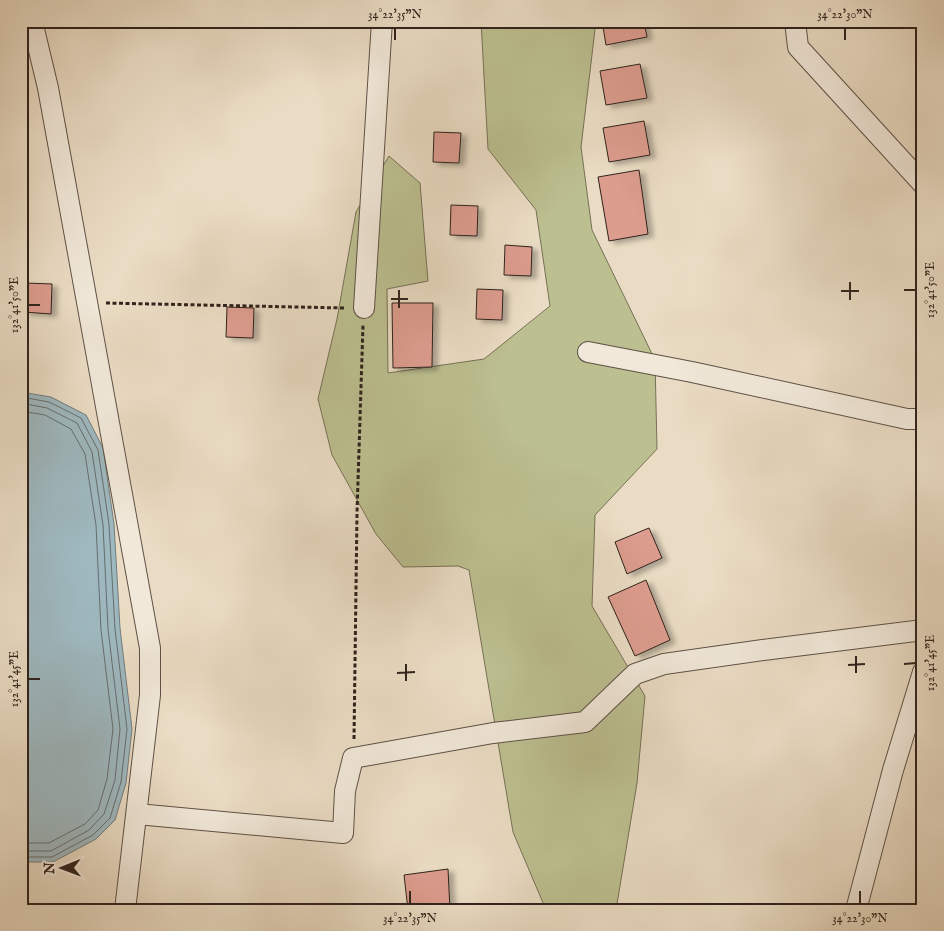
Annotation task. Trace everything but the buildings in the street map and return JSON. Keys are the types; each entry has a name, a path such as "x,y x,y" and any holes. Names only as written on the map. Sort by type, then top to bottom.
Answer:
{"street":[{"path":"32,21 48,88 150,648 150,696 125,910"},
{"path":"364,308 382,21"},
{"path":"795,21 798,47 923,184"},
{"path":"588,352 692,372 907,419 923,419"},
{"path":"137,814 343,832 345,790 353,758 494,733 585,722 635,674 664,664 923,630"},
{"path":"856,910 893,770 923,672"}],"path":[{"path":"88,302 364,308 357,513 353,758"}],"green space":[{"path":"481,21 596,21 581,147 592,230 655,360 657,449 595,515 592,606 645,696 637,783 616,910 546,910 513,832 469,570 458,566 403,567 376,534 332,455 318,399 337,319 356,212 389,156 420,183 428,281 387,289 388,373 484,359 550,306 536,210 488,149"}],"water":[{"path":"21,392 51,397 86,415 103,448 114,524 120,628 132,729 126,783 115,820 96,839 53,862 21,862"}]}
